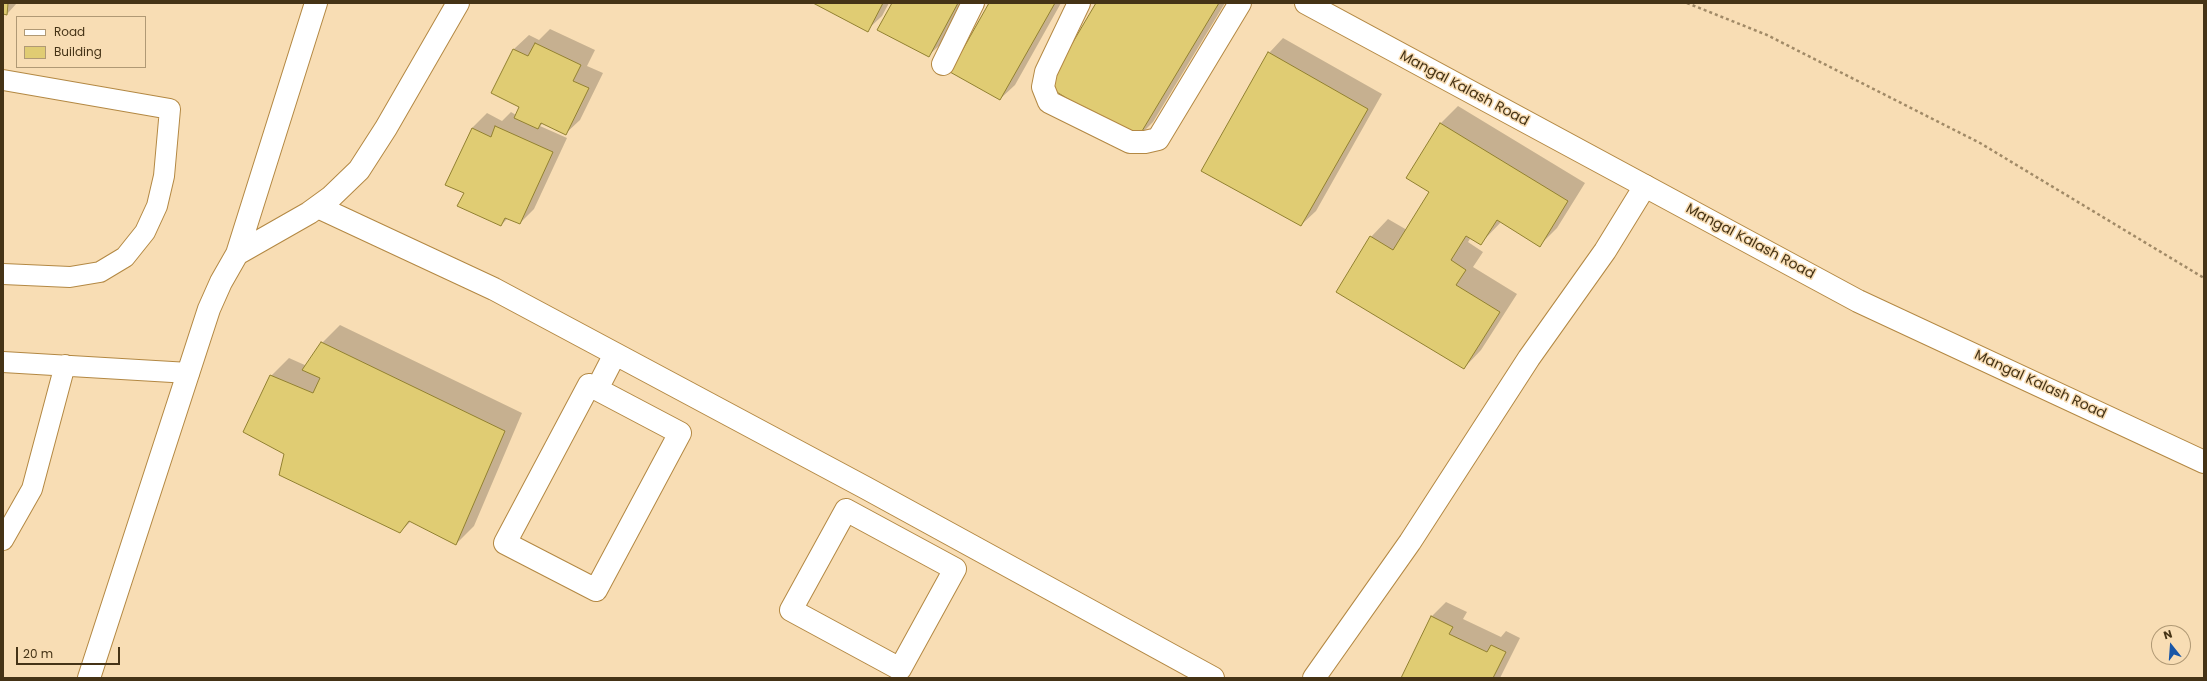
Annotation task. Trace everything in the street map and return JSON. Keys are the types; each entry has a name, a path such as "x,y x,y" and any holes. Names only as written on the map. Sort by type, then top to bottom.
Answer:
{"street":[{"path":"88,678 209,309 221,282 237,254 316,3"},
{"path":"237,254 318,207 358,170 386,128 458,3"},
{"path":"943,64 973,3"},
{"path":"1079,3 1046,72 1043,87 1049,102 1130,142 1145,142 1158,139 1240,3"},
{"name":"Mangal Kalash Road","path":"1306,3 1858,301 2204,462"},
{"path":"1314,678 1410,542 1529,358 1605,251 1645,186"},
{"path":"318,207 494,289 866,488 1213,678"},
{"path":"597,389 615,354"},
{"path":"589,385 597,389 680,433 596,590 505,542 589,385"},
{"path":"856,515 866,488"},
{"path":"846,510 856,515 955,569 900,669 791,610 846,510"},
{"path":"944,563 960,539"}],"lane":[{"path":"3,80 170,109 164,176 157,206 144,232 125,257 100,272 70,277 3,274"},
{"path":"3,362 189,373"},
{"path":"3,540 32,489 65,365"}],"path":[{"path":"1687,3 1767,35 1980,143 2204,278"}],"building":[{"path":"3,3 8,3 7,15 3,14"},
{"path":"813,3 883,3 868,32"},
{"path":"892,3 958,3 929,57 877,30"},
{"path":"989,3 1055,3 1000,100 950,72"},
{"path":"1096,3 1219,3 1136,141 1047,86"},
{"path":"535,43 581,65 573,81 589,88 566,135 541,123 538,129 514,118 519,107 491,93 513,49 528,56"},
{"path":"1268,52 1368,109 1301,226 1201,171"},
{"path":"1440,123 1568,201 1540,247 1497,220 1481,245 1466,236 1451,260 1466,270 1456,285 1500,312 1464,369 1336,292 1370,236 1393,250 1429,192 1406,178"},
{"path":"495,126 553,152 520,224 505,218 501,226 457,206 464,193 445,185 472,128 491,137"},
{"path":"321,342 505,431 456,545 409,521 400,533 279,475 284,454 243,432 270,375 313,393 320,378 302,370"},
{"path":"1431,616 1453,627 1449,634 1487,652 1491,645 1506,652 1493,678 1401,678"}]}
